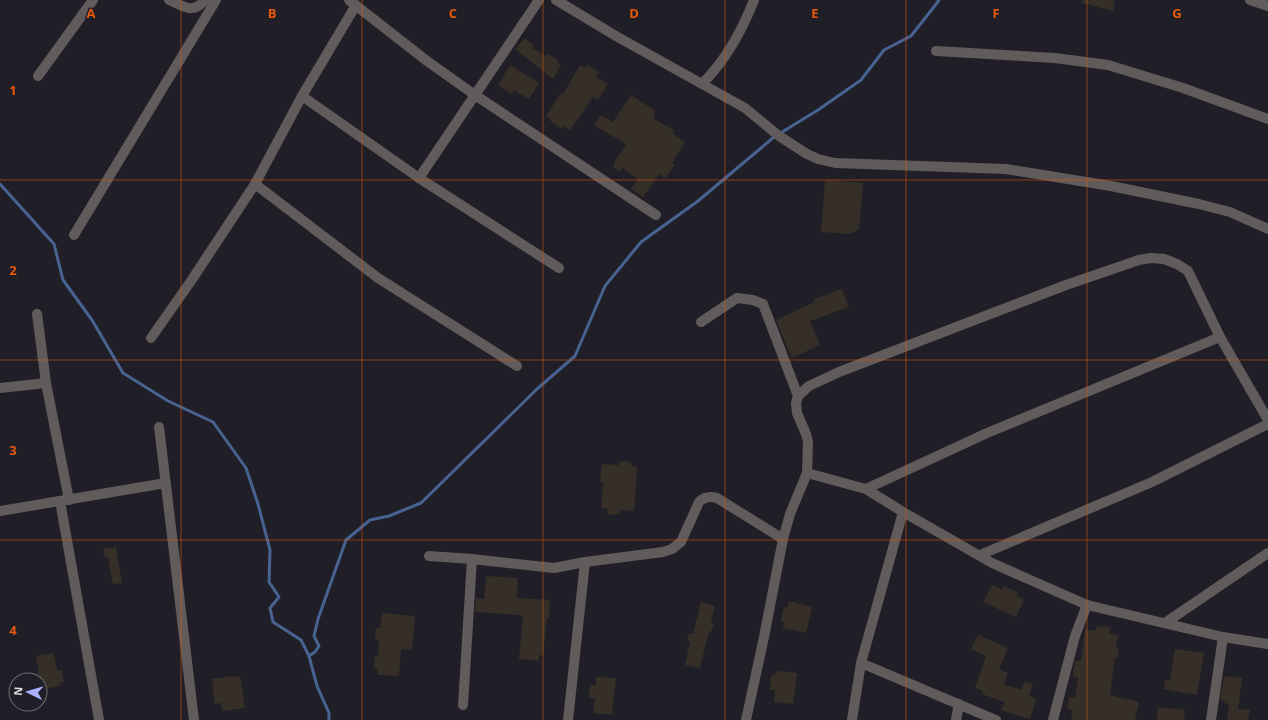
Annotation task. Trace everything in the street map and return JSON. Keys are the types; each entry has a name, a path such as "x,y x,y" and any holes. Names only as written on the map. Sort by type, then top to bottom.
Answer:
{"street":[{"path":"38,76 94,0"},
{"path":"170,0 186,8 200,6 205,0"},
{"path":"74,235 216,0"},
{"path":"419,178 539,0"},
{"path":"556,0 616,36 745,108 777,134 818,159 835,163 1006,169 1111,186 1199,204 1230,212 1268,229"},
{"path":"702,84 714,72 726,56 747,17 754,0"},
{"path":"1250,0 1268,6"},
{"path":"150,338 191,281 255,184 352,3 427,61 475,95 656,215"},
{"path":"936,51 1055,58 1108,65 1183,88 1268,119"},
{"path":"302,96 419,178 559,268"},
{"path":"255,184 378,278 517,366"},
{"path":"746,720 783,539 790,514 807,473 808,442 797,413 796,403 798,396 809,386 839,372 1066,285 1139,260 1151,258 1164,259 1177,264 1188,271 1220,337 1267,418 1152,482 980,555"},
{"path":"701,322 737,298 753,300 763,304 798,396"},
{"path":"37,314 46,383 99,720"},
{"path":"866,489 988,433 1220,337"},
{"path":"0,388 46,383"},
{"path":"159,427 194,720"},
{"path":"807,473 866,489 992,563 1087,605 1223,637 1268,644"},
{"path":"0,511 166,484"},
{"path":"429,556 554,568 585,562 663,552 672,550 681,542 699,502 704,498 711,496 783,539"},
{"path":"852,720 862,663 903,512"},
{"path":"1165,623 1268,553"},
{"path":"462,704 472,559"},
{"path":"568,720 585,562"},
{"path":"1053,720 1075,636 1087,605"},
{"path":"1211,720 1223,637"},
{"path":"862,663 996,720"},
{"path":"956,720 959,704"}],"building":[{"path":"1082,0 1115,0 1113,11 1082,3"},
{"path":"525,38 534,46 532,48 546,56 548,54 558,60 557,62 561,65 553,79 515,49"},
{"path":"510,65 539,83 529,99 514,90 512,94 498,85"},
{"path":"580,65 585,68 587,65 599,72 596,77 608,84 598,100 593,97 570,130 564,126 562,129 550,121 552,120 546,116 561,93 563,94"},
{"path":"631,95 656,111 653,118 675,131 673,134 685,142 672,163 675,165 665,178 660,174 657,177 643,197 631,189 638,179 622,168 620,172 613,167 626,144 594,125 601,115 613,122"},
{"path":"825,180 863,183 859,229 850,234 821,232"},
{"path":"842,289 849,307 810,321 820,345 792,358 776,320 815,302 814,299"},
{"path":"620,461 631,462 631,466 637,467 634,511 620,510 619,515 607,514 608,509 601,508 603,482 600,482 602,464 619,465"},
{"path":"116,547 122,583 113,584 108,558 105,558 103,549"},
{"path":"486,576 518,578 517,598 550,600 549,618 547,618 543,656 539,655 539,661 519,659 523,616 475,612 476,598 484,599"},
{"path":"992,585 1002,590 1003,586 1018,592 1016,596 1024,600 1016,617 983,602"},
{"path":"789,601 812,607 806,633 783,628 784,622 781,621 784,607 787,608"},
{"path":"701,602 715,606 711,623 714,624 711,632 709,631 700,668 685,665 690,642 687,641 689,633 693,634"},
{"path":"382,613 415,616 412,650 401,649 399,676 378,675 378,669 374,668 375,656 378,657 379,640 375,640 376,628 380,628"},
{"path":"1097,626 1110,627 1109,634 1118,635 1116,648 1119,649 1118,658 1115,657 1110,695 1139,702 1135,720 1071,720 1073,710 1067,709 1069,697 1075,698 1078,677 1073,677 1075,661 1081,661 1085,629 1095,631"},
{"path":"978,635 1008,648 999,669 1008,673 1004,684 1021,690 1024,682 1033,684 1029,696 1036,699 1030,719 1001,710 1004,702 982,694 983,691 975,688 986,656 971,649"},
{"path":"1175,649 1204,653 1197,695 1164,689 1165,680 1170,681"},
{"path":"54,653 57,671 62,670 64,682 59,683 60,686 48,688 48,672 38,672 36,656"},
{"path":"777,671 797,673 793,704 774,702 775,690 770,690 771,676 775,675"},
{"path":"240,676 245,708 222,711 221,703 215,704 212,679"},
{"path":"1224,676 1242,678 1238,709 1250,710 1248,720 1227,720 1229,704 1220,700"},
{"path":"596,677 616,678 612,715 593,713 595,699 589,698 590,685 596,685"},
{"path":"1158,707 1185,710 1184,720 1157,720"}],"waterway":[{"path":"309,656 315,652 319,646 314,636 318,619 346,540 370,520 389,516 421,503 537,389 575,356 605,286 641,242 698,201 774,137 818,110 861,80 884,50 911,36 939,0"},
{"path":"0,184 54,244 63,280 92,320 123,373 168,401 213,422 246,468 258,504 270,550 269,582 279,597 270,608 273,622 301,640 309,656 317,686 329,713 329,720"}]}
